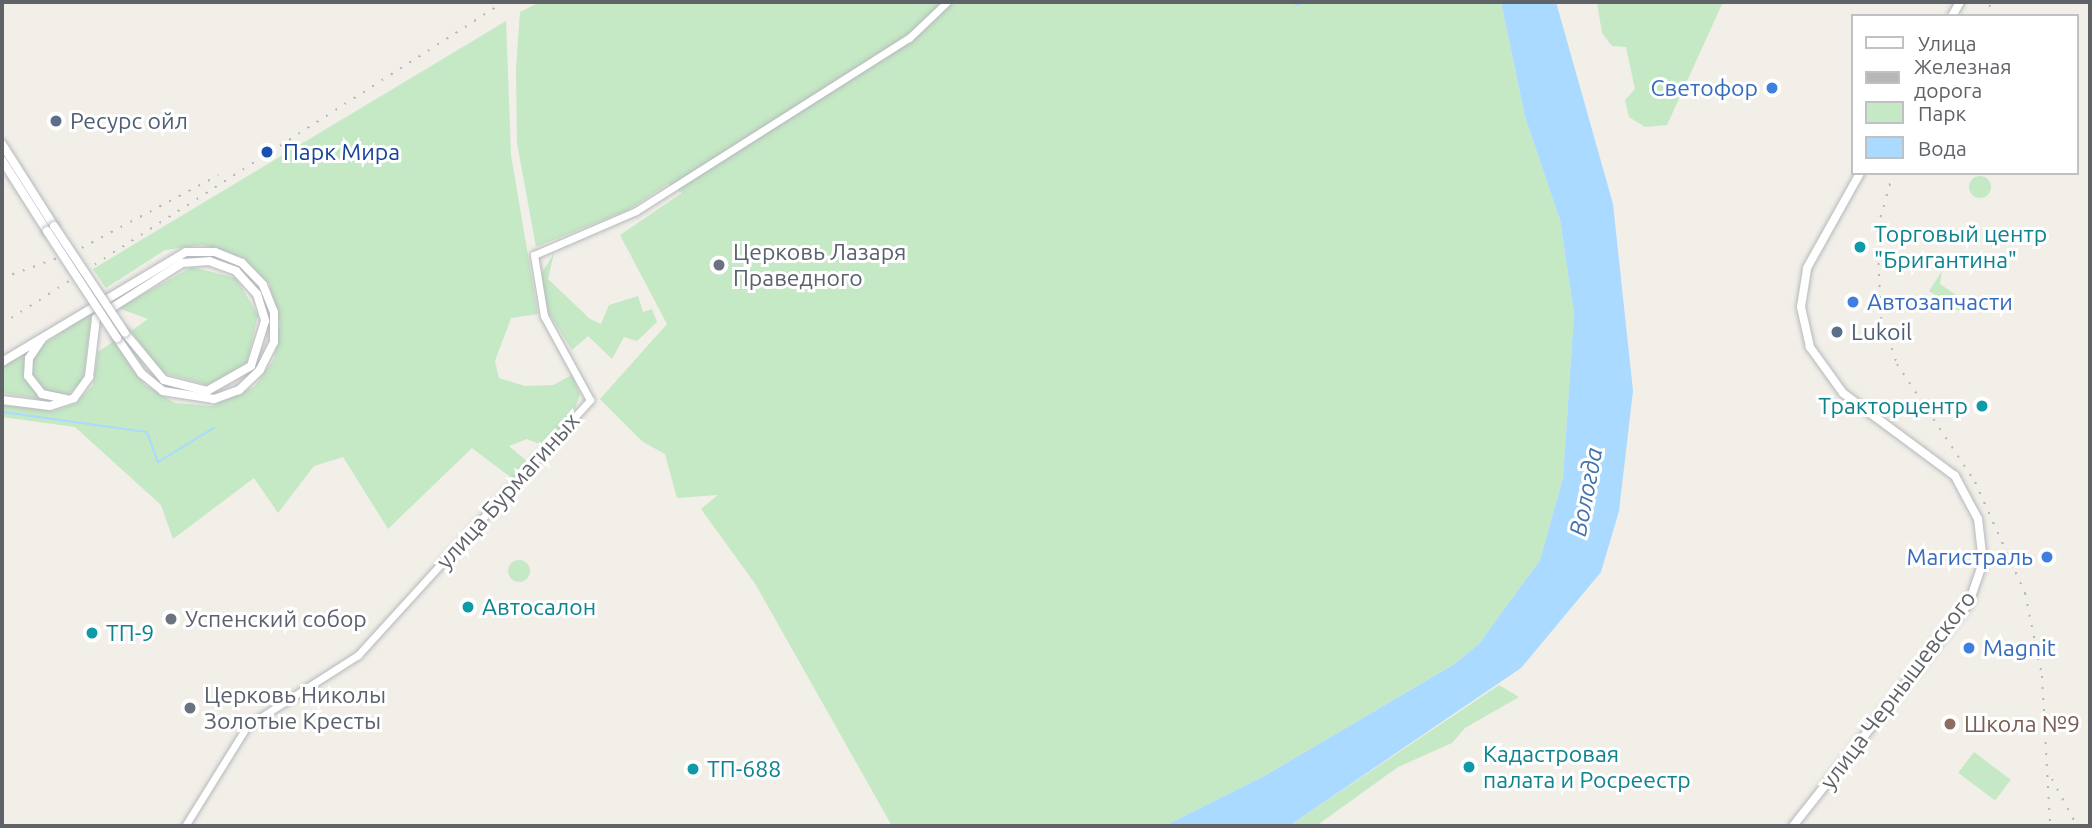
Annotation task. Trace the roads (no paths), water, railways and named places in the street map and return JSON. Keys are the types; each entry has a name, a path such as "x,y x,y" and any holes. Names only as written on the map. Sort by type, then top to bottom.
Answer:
{"main road":[{"path":"2,144 50,228"},
{"path":"2,160 50,228 121,336 141,373 163,391 214,399 239,390 260,370 274,342 274,312 248,267 226,255 191,251 156,264 46,334 2,362"},
{"name":"улица Чернышевского","path":"1793,826 1969,603 1983,562 1978,519 1955,476 1843,393 1810,347 1801,307 1807,268 1859,175"},
{"path":"2,400 50,406 71,399 89,377 96,318 173,266 199,261 232,269 255,290 265,321 264,342 249,369 207,391 164,380 121,336"},
{"path":"46,334 29,358 29,376 45,396 71,399"}],"street":[{"name":"улица Бурмагиных","path":"185,826 247,726 358,655 590,400 544,316 534,255 648,204 909,38 947,2"}],"water":[{"name":"Вологда","path":"1501,2 1556,2 1613,204 1633,391 1619,511 1601,572 1521,668 1289,826 1164,826 1266,775 1453,665 1479,644 1540,560 1563,478 1574,314 1560,220 1525,117"}],"waterway":[{"path":"1296,5 1304,2"},
{"path":"2,412 147,432 158,462 214,428"}],"railway":[{"path":"2,324 504,2"},
{"path":"1984,14 1992,2"},
{"path":"2,278 72,253 219,175"},
{"path":"1892,175 1877,230 1881,317 1897,364 1975,482 2025,593 2042,676 2050,826"},
{"path":"2052,779 2077,826"}],"place":[{"name":"Светофор","path":"1772,88"},
{"name":"Ресурс ойл","path":"56,121"},
{"name":"Парк Мира","path":"267,152"},
{"name":"Торговый центр \"Бригантина\"","path":"1860,247"},
{"name":"Церковь Лазаря Праведного","path":"719,265"},
{"name":"Автозапчасти","path":"1853,302"},
{"name":"Lukoil","path":"1837,332"},
{"name":"Тракторцентр","path":"1982,406"},
{"name":"Магистраль","path":"2047,557"},
{"name":"Автосалон","path":"468,607"},
{"name":"Успенский собор","path":"171,619"},
{"name":"ТП-9","path":"92,633"},
{"name":"Magnit","path":"1969,648"},
{"name":"Церковь Николы Золотые Кресты","path":"190,708"},
{"name":"Школа №9","path":"1950,724"},
{"name":"Кадастровая палата и Росреестр","path":"1469,767"},
{"name":"ТП-688","path":"693,769"}]}
